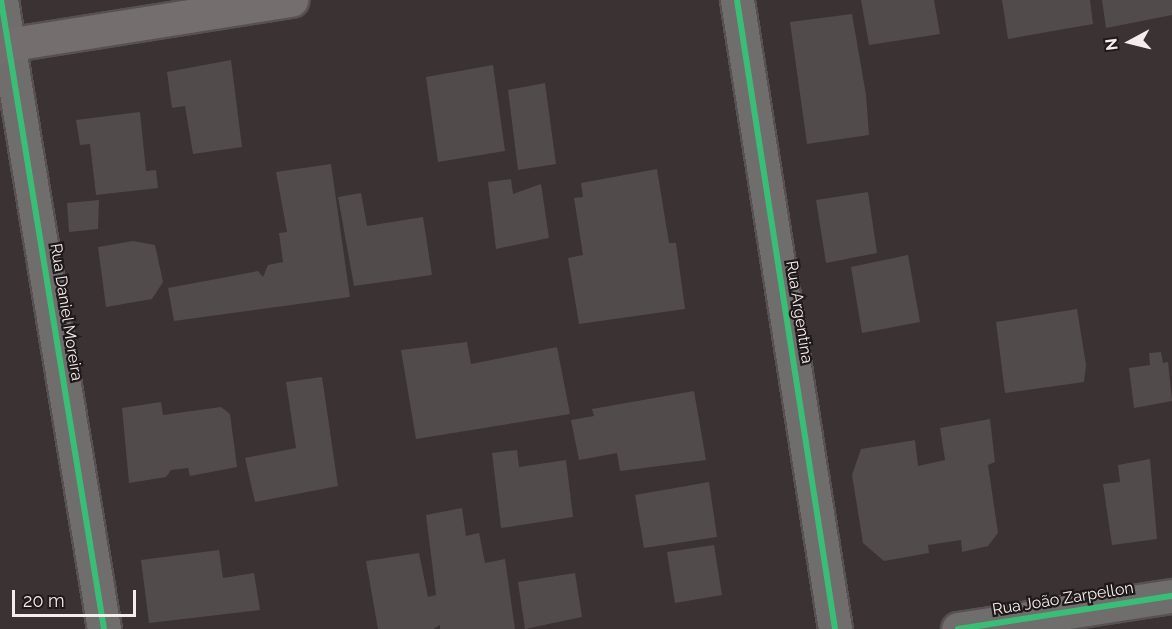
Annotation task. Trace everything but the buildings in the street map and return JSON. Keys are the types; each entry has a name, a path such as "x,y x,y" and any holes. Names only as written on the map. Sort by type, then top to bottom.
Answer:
{"main road":[{"path":"4,46 291,0"}],"street":[{"name":"Rua Daniel Moreira","path":"0,0 4,46 104,629"},
{"name":"Rua Argentina","path":"737,0 835,629"},
{"name":"Rua João Zarpellon","path":"958,629 1172,596"}],"cycle path":[{"path":"1,0 104,629"},
{"path":"737,0 835,629"},
{"path":"958,629 1172,596"}]}
